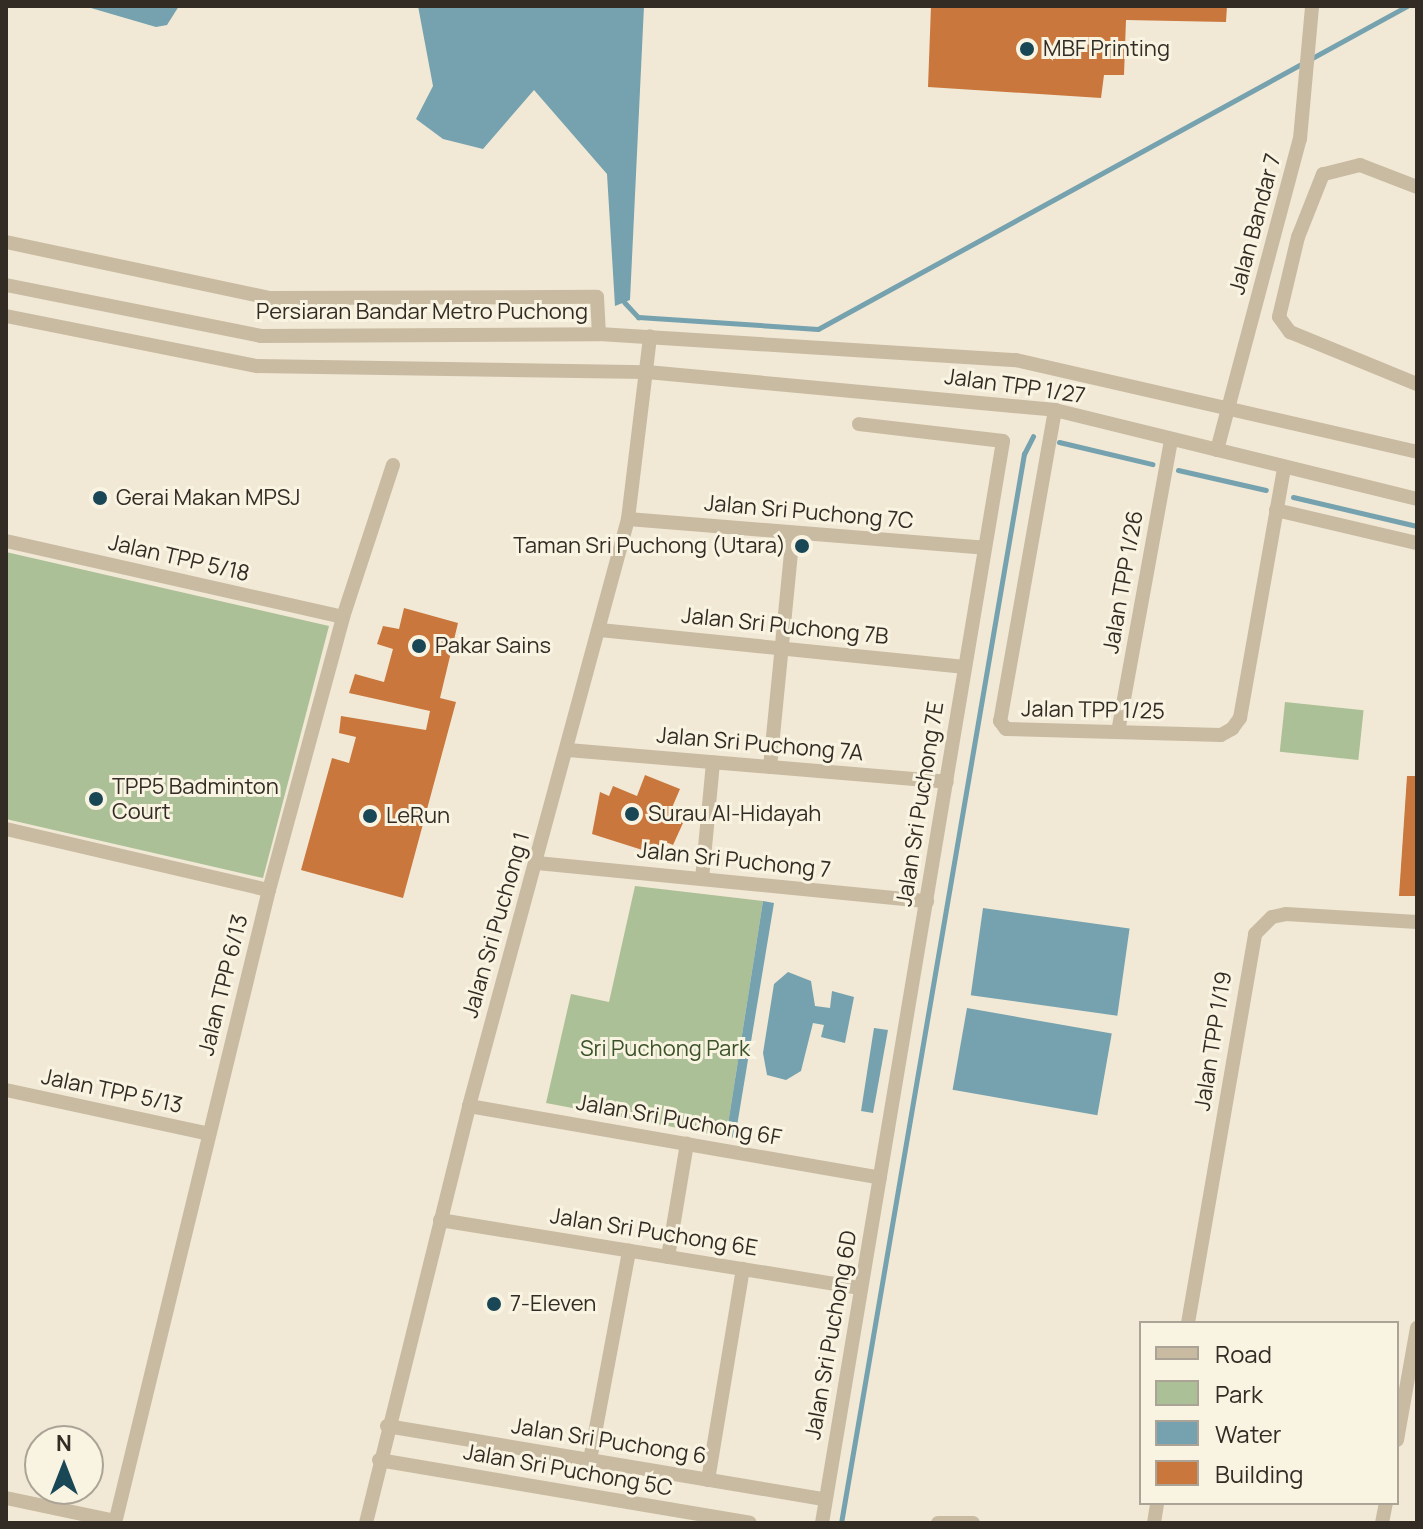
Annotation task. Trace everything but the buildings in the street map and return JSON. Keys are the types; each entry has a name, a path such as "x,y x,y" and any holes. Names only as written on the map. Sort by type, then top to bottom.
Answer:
{"street":[{"name":"Jalan Bandar 7","path":"1217,450 1304,115 1312,6"},
{"path":"1417,187 1360,165 1335,167 1316,181 1280,305 1282,327 1417,384"},
{"path":"6,242 270,298 597,297 599,334"},
{"name":"Persiaran Bandar Metro Puchong","path":"6,285 261,336 650,336"},
{"path":"6,316 257,366 647,372"},
{"name":"Jalan TPP 1/27","path":"650,336 1016,360 1230,405 1417,452"},
{"name":"Jalan Sri Puchong 1","path":"366,1523 387,1426 469,1106 568,750 628,519 650,336"},
{"name":"Jalan TPP 1/27","path":"647,372 1055,410 1417,499"},
{"name":"Jalan TPP 1/25","path":"1055,410 1000,721 1006,729 1221,735 1232,729 1240,718 1284,468"},
{"name":"Jalan Sri Puchong 7E","path":"859,424 1002,438 880,1178"},
{"name":"Jalan TPP 1/26","path":"1118,732 1171,439"},
{"name":"Jalan TPP 6/13","path":"115,1522 269,890 343,617 393,465"},
{"path":"1276,510 1417,543"},
{"name":"Jalan Sri Puchong 7C","path":"628,519 985,548"},
{"path":"770,767 793,534"},
{"name":"Jalan TPP 5/18","path":"6,541 343,617"},
{"name":"Jalan Sri Puchong 7B","path":"600,630 965,667"},
{"name":"Jalan Sri Puchong 7A","path":"568,750 947,782"},
{"path":"702,879 713,763"},
{"path":"6,829 269,890"},
{"name":"Jalan Sri Puchong 7","path":"537,863 927,901"},
{"name":"Jalan TPP 1/19","path":"1188,1321 1255,934 1272,917 1286,914 1417,922"},
{"name":"Jalan TPP 5/13","path":"6,1090 209,1134"},
{"name":"Jalan Sri Puchong 6F","path":"469,1106 880,1178"},
{"path":"668,1257 687,1144"},
{"name":"Jalan Sri Puchong 6D","path":"822,1523 880,1178"},
{"name":"Jalan Sri Puchong 6E","path":"440,1220 861,1288"},
{"path":"590,1460 629,1251"},
{"path":"708,1480 743,1269"},
{"path":"1399,1429 1417,1328"},
{"name":"Jalan Sri Puchong 6","path":"387,1426 825,1499"},
{"name":"Jalan Sri Puchong 5C","path":"379,1460 701,1519 750,1523"},
{"path":"6,1498 115,1522"},
{"path":"938,1523 973,1523"}],"green space":[{"path":"6,552 329,626 263,878 6,819"},
{"path":"1285,702 1364,710 1358,760 1280,752"},
{"name":"Sri Puchong Park","path":"635,886 763,901 726,1137 546,1103 571,994 609,1002"}],"water":[{"path":"84,6 179,6 167,25 156,27"},
{"path":"418,6 644,6 630,300 615,306 607,174 534,90 483,149 443,139 416,119 433,86"},
{"path":"763,901 774,903 735,1138 726,1137"},
{"path":"983,908 1130,929 1117,1016 971,995"},
{"path":"788,972 811,981 815,1006 830,1008 832,991 854,997 845,1043 821,1037 824,1025 813,1023 801,1071 786,1080 767,1075 763,1053 774,984"},
{"path":"967,1008 1112,1034 1097,1115 953,1090"},
{"path":"874,1028 888,1030 873,1113 861,1111"}],"waterway":[{"path":"624,302 638,317 818,329 1407,6"},
{"path":"841,1523 1024,454 1033,436"},
{"path":"1059,442 1152,464"},
{"path":"1178,470 1266,490"},
{"path":"1293,497 1417,526"}],"place":[{"name":"MBF Printing","path":"1027,49"},
{"name":"Gerai Makan MPSJ","path":"100,498"},
{"name":"Taman Sri Puchong (Utara)","path":"802,546"},
{"name":"Pakar Sains","path":"419,646"},
{"name":"TPP5 Badminton Court","path":"96,799"},
{"name":"Surau Al-Hidayah","path":"632,814"},
{"name":"LeRun","path":"370,816"},
{"name":"7-Eleven","path":"494,1304"}]}
